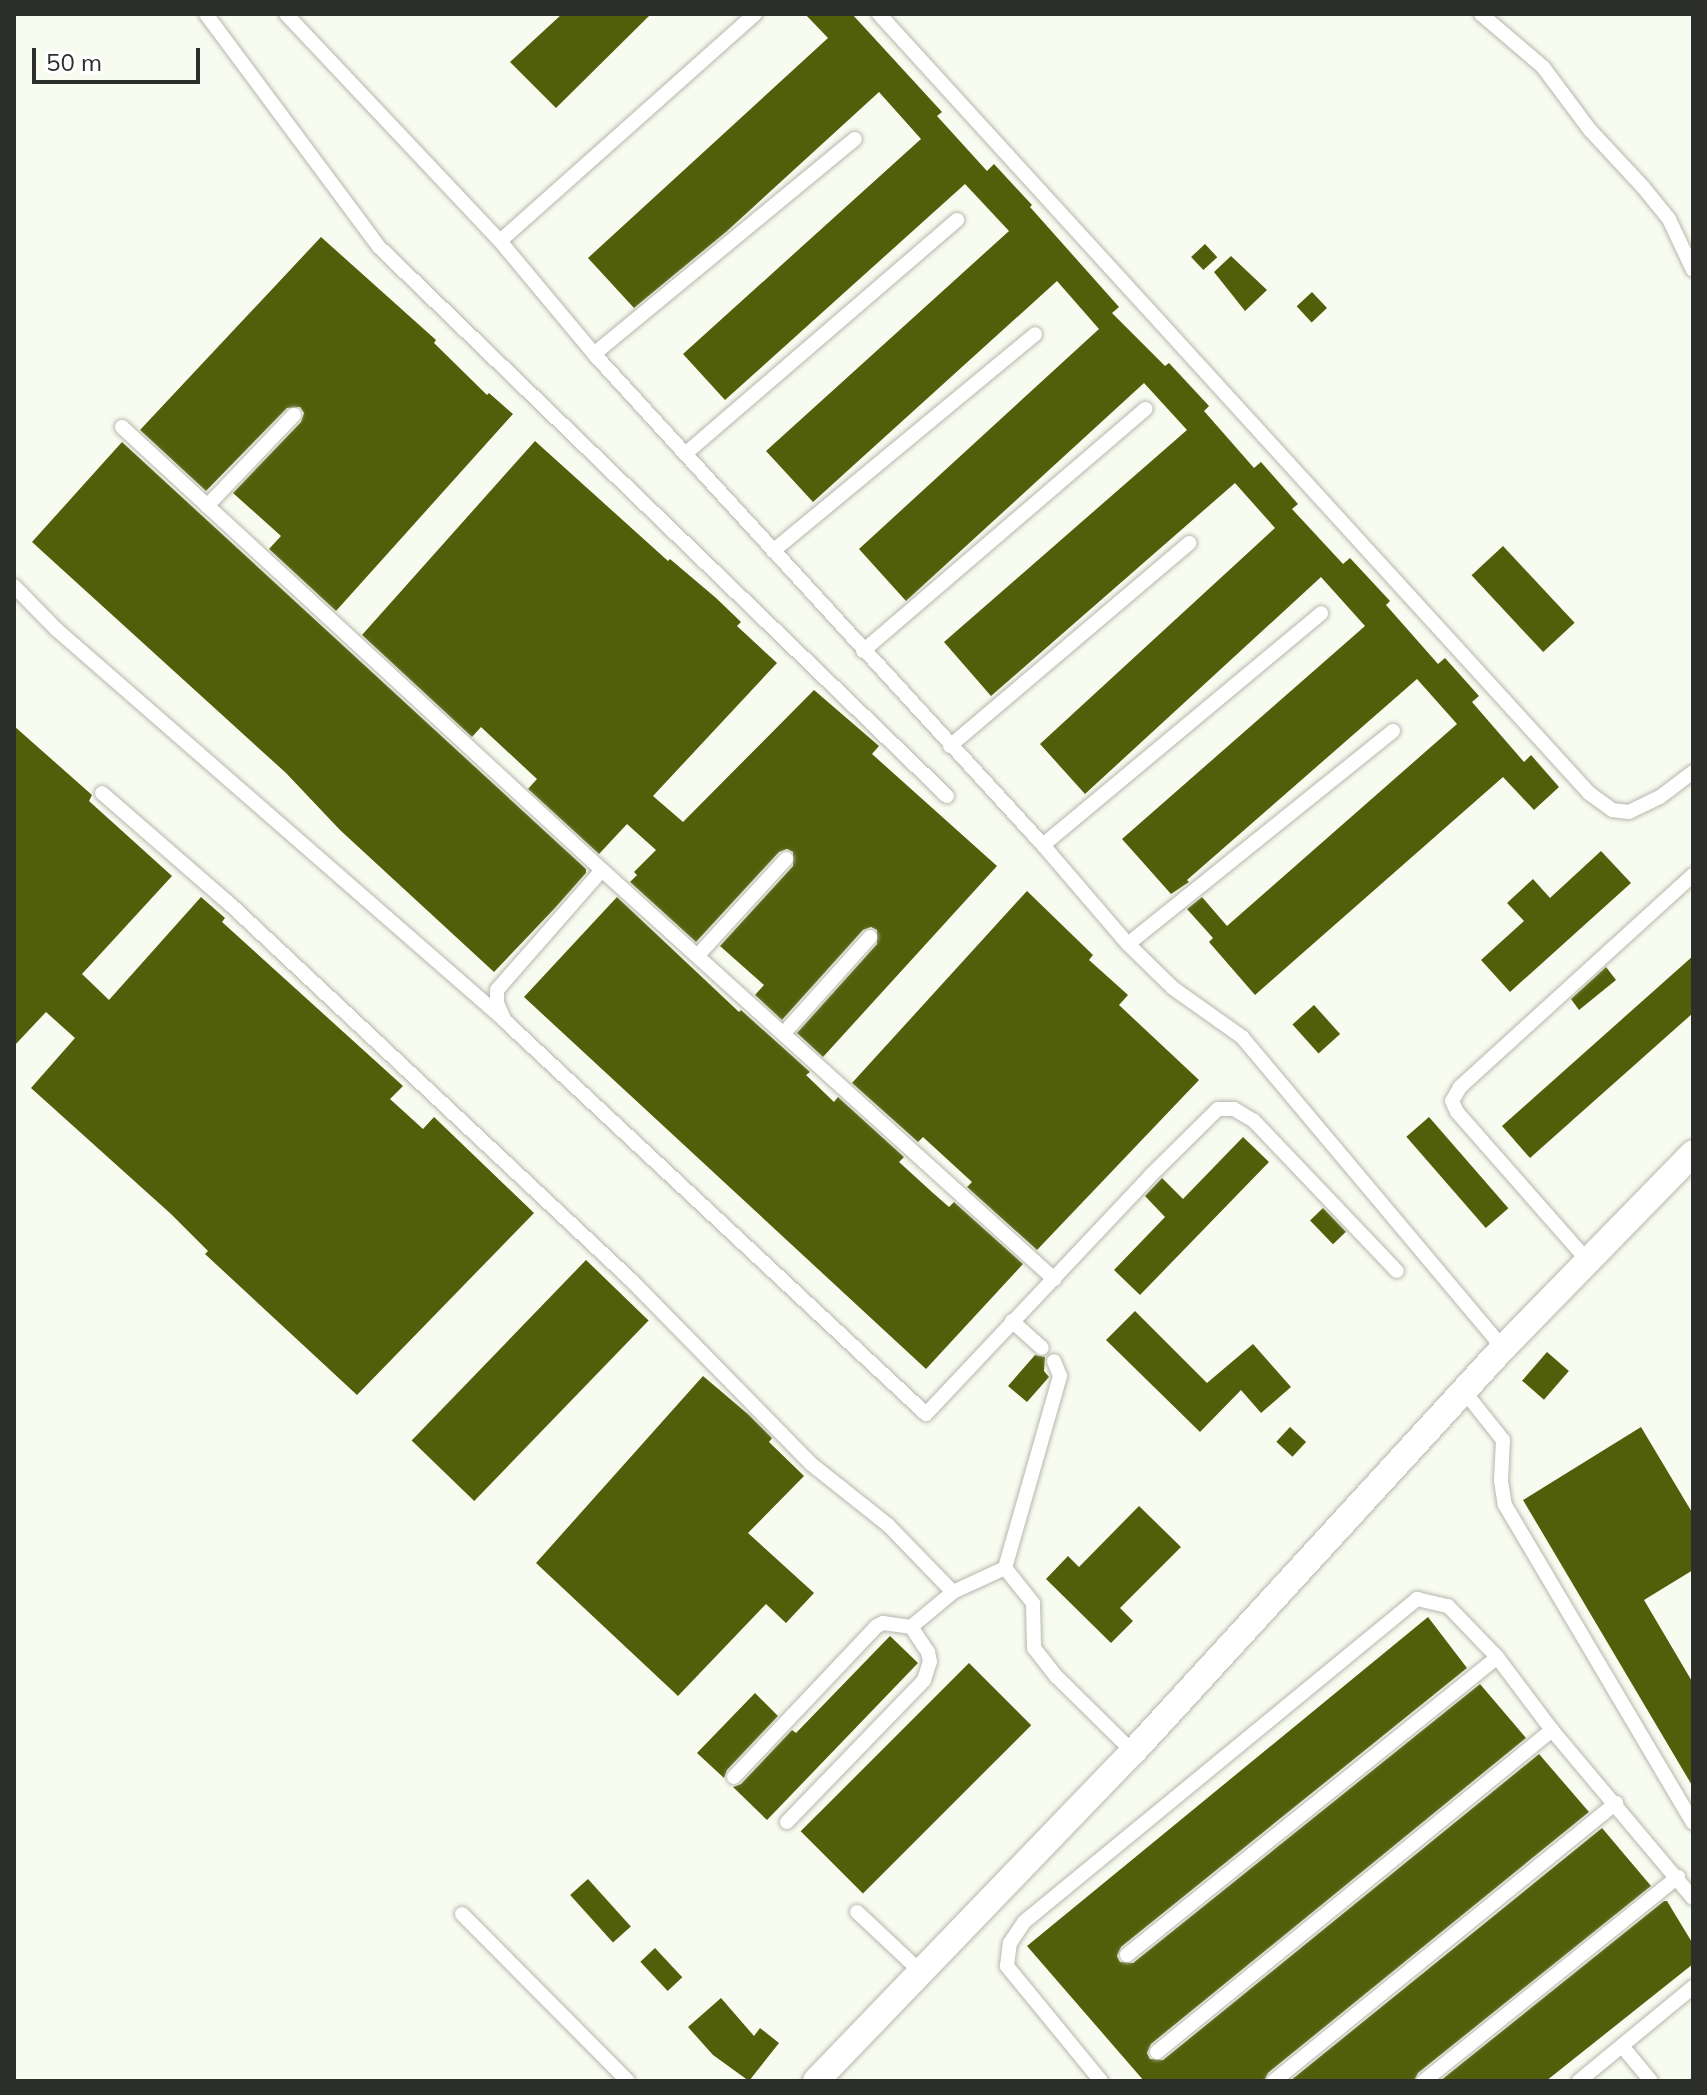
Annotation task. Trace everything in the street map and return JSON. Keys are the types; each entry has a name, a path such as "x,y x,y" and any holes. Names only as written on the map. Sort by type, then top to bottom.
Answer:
{"street":[{"path":"816,2081 1133,1752 1503,1348 1693,1153"}],"lane":[{"path":"206,14 379,247 947,796"},
{"path":"286,14 500,241 594,354 1043,845 1128,944 1173,988 1242,1037 1503,1348"},
{"path":"500,241 755,14"},
{"path":"879,14 1589,793 1612,810 1629,812 1660,797 1693,772"},
{"path":"1481,14 1543,67 1590,130 1643,187 1669,219 1693,270"},
{"path":"594,354 855,139"},
{"path":"685,454 957,220"},
{"path":"773,551 1035,334"},
{"path":"863,651 1145,409"},
{"path":"207,506 294,415"},
{"path":"122,427 602,870 699,954 1054,1279"},
{"path":"950,746 1189,543"},
{"path":"14,586 56,629 505,1021 926,1414 1218,1109 1234,1109 1254,1121 1397,1271"},
{"path":"1043,845 1321,613"},
{"path":"1128,944 1393,731"},
{"path":"102,793 232,906 631,1280 810,1463 888,1525 953,1592"},
{"path":"699,954 786,859"},
{"path":"505,1021 497,1003 497,990 602,870"},
{"path":"1587,1260 1457,1112 1452,1101 1460,1087 1693,875"},
{"path":"784,1033 870,937"},
{"path":"1012,1321 1042,1348"},
{"path":"911,1627 953,1592 1005,1568 1060,1376 1054,1361"},
{"path":"1464,1391 1503,1440 1501,1481 1505,1505 1693,1823"},
{"path":"1005,1568 1033,1603 1034,1648 1057,1677 1133,1752"},
{"path":"1101,2081 1007,1966 1010,1943 1024,1922 1417,1599 1448,1606 1497,1657 1552,1730 1693,1898"},
{"path":"734,1777 877,1626 883,1623 911,1627 928,1652 930,1662 924,1680 787,1822"},
{"path":"1127,1955 1497,1657"},
{"path":"1157,2052 1552,1730"},
{"path":"1274,2081 1616,1803"},
{"path":"1424,2081 1678,1877"},
{"path":"857,1912 922,1973"},
{"path":"462,1914 628,2081"},
{"path":"1579,2081 1693,1987"},
{"path":"1622,2046 1651,2081"}],"building":[{"path":"562,14 651,14 556,108 510,62"},
{"path":"805,14 852,14 942,112 937,116 987,171 994,164 1032,205 1030,207 1119,307 1112,313 1165,366 1169,363 1209,406 1204,411 1254,468 1261,462 1298,504 1292,509 1343,564 1350,558 1390,601 1386,605 1438,664 1445,658 1479,696 1472,702 1524,762 1531,755 1559,787 1534,810 1503,777 1255,995 1209,942 1213,938 1187,909 1202,897 1227,926 1457,724 1417,679 1187,880 1189,882 1171,894 1122,839 1365,626 1321,577 1085,794 1040,744 1275,528 1235,483 991,696 944,642 1187,430 1144,383 906,601 859,549 1099,329 1057,281 813,502 766,451 1009,231 965,184 725,400 683,354 921,139 879,92 726,232 634,308 588,258 828,38"},
{"path":"321,237 436,340 434,343 487,395 489,393 513,414 336,611 269,549 281,536 233,493 301,422 304,413 300,407 287,408 206,491 140,430"},
{"path":"1205,244 1217,257 1203,270 1191,257"},
{"path":"1231,256 1267,290 1245,311 1214,272"},
{"path":"1312,292 1327,308 1312,322 1297,306"},
{"path":"535,441 668,561 670,559 716,598 741,622 737,626 777,663 653,796 683,822 814,690 879,746 872,754 997,866 823,1057 797,1033 877,944 877,930 871,927 863,930 782,1020 755,995 764,985 720,946 793,866 793,852 787,849 779,852 696,942 630,882 637,875 634,872 656,850 627,824 599,854 528,789 537,779 481,727 472,737 362,635"},
{"path":"122,442 586,869 586,873 555,908 494,972 340,830 286,773 32,542"},
{"path":"1503,546 1575,623 1543,652 1472,575"},
{"path":"14,726 92,795 89,801 172,876 82,974 109,1000 201,897 225,918 222,922 403,1086 390,1099 423,1129 434,1117 534,1213 357,1395 205,1254 208,1251 171,1214 31,1088 75,1038 46,1012 14,1046"},
{"path":"1601,851 1631,883 1510,992 1481,960 1524,921 1507,903 1533,879 1550,898"},
{"path":"1027,891 1093,955 1089,960 1128,995 1119,1005 1199,1080 1037,1250 967,1187 972,1182 923,1137 918,1142 852,1083"},
{"path":"617,897 739,1012 741,1010 810,1072 806,1075 834,1102 838,1097 904,1157 899,1162 933,1193 949,1207 954,1202 1023,1264 926,1369 524,997"},
{"path":"1693,956 1693,1013 1530,1158 1502,1126"},
{"path":"1606,967 1616,980 1579,1010 1571,999"},
{"path":"1314,1005 1340,1034 1319,1053 1292,1024"},
{"path":"1429,1117 1508,1208 1486,1228 1406,1137"},
{"path":"1243,1137 1269,1162 1140,1295 1114,1270 1165,1217 1145,1196 1162,1178 1183,1199"},
{"path":"1323,1208 1346,1232 1333,1244 1310,1221"},
{"path":"586,1260 649,1320 474,1501 412,1441"},
{"path":"1135,1311 1207,1383 1253,1344 1291,1387 1261,1413 1241,1390 1200,1432 1106,1340"},
{"path":"1547,1352 1569,1371 1544,1400 1522,1381"},
{"path":"1035,1355 1045,1357 1044,1371 1049,1377 1027,1402 1008,1386"},
{"path":"703,1376 749,1415 772,1438 769,1442 804,1476 748,1533 814,1593 786,1623 766,1604 678,1696 536,1563"},
{"path":"1290,1427 1306,1442 1292,1457 1276,1442"},
{"path":"1641,1427 1693,1514 1693,1570 1644,1600 1693,1683 1693,1787 1523,1500"},
{"path":"1139,1506 1181,1547 1120,1608 1133,1621 1111,1643 1046,1579 1068,1556 1079,1567"},
{"path":"1428,1617 1467,1668 1121,1947 1117,1956 1120,1962 1133,1963 1480,1684 1526,1738 1151,2044 1147,2053 1150,2059 1163,2060 1539,1754 1589,1812 1268,2073 1264,2081 1144,2081 1027,1946"},
{"path":"890,1636 918,1663 767,1820 733,1787 741,1784 792,1730 796,1733"},
{"path":"969,1663 1031,1725 863,1894 801,1831"},
{"path":"755,1693 778,1716 727,1770 724,1778 697,1753"},
{"path":"1602,1828 1651,1886 1418,2073 1414,2081 1290,2081"},
{"path":"588,1879 631,1927 613,1943 570,1895"},
{"path":"1667,1901 1693,1944 1693,1964 1546,2081 1440,2081"},
{"path":"655,1948 682,1977 668,1991 640,1962"},
{"path":"721,1998 754,2036 760,2028 779,2043 749,2081 713,2055 688,2027"}]}
